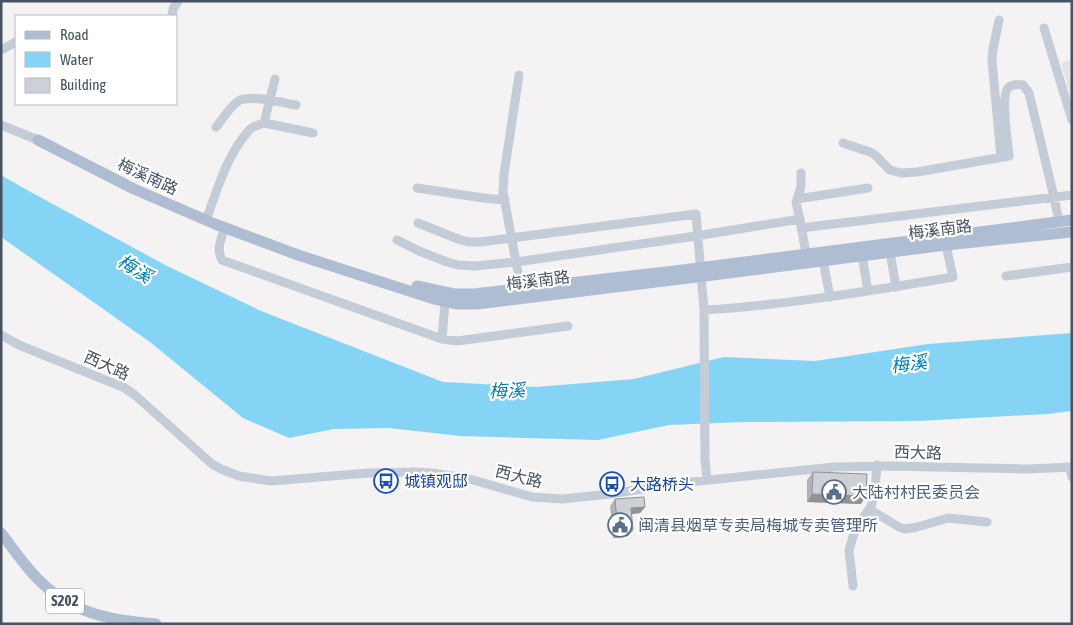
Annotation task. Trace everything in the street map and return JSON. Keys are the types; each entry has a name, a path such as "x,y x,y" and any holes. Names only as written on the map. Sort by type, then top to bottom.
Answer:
{"main road":[{"name":"梅溪南路","path":"38,140 134,189 207,218 431,290 467,295 701,272"},
{"name":"梅溪南路","path":"207,218 225,228 298,255 456,304 476,304 1072,220"},
{"name":"梅溪南路","path":"807,258 823,260 1072,232"},
{"name":"S202","path":"1,533 36,577 61,598 80,609 103,617 156,624"}],"street":[{"path":"172,15 173,9 178,1"},
{"path":"999,20 992,62 1001,158"},
{"path":"1044,28 1072,120"},
{"path":"1,50 15,43"},
{"path":"520,75 504,174 504,192 521,289"},
{"path":"264,123 275,79"},
{"path":"843,143 870,152 890,170 901,173 917,172 1009,156 1004,110 1005,96 1012,86 1016,84 1023,85 1029,93 1059,222"},
{"path":"216,127 236,102 240,100 251,98 296,105"},
{"path":"207,218 221,177 232,154 249,130 264,123 313,134"},
{"name":"梅溪南路","path":"1,125 38,140"},
{"path":"801,173 801,186 796,203 807,258"},
{"path":"417,188 505,200"},
{"path":"797,199 868,188"},
{"path":"397,240 425,254 458,265 475,266 801,223 1072,195"},
{"path":"418,223 453,238 468,242 696,214 704,310 705,460 707,480"},
{"path":"225,228 219,248 222,260 442,339 457,341 568,326"},
{"path":"704,310 830,297 953,277 946,245"},
{"path":"890,252 896,287"},
{"path":"862,255 868,291"},
{"path":"823,260 830,297"},
{"path":"1006,276 1072,267"},
{"path":"442,339 445,302"},
{"name":"西大路","path":"1,335 124,388 136,396 212,464 230,473 251,479 271,481 394,472 444,474 484,482 523,495 552,499 610,494 680,483 807,469 877,466 1014,469 1070,467"},
{"path":"853,586 849,550 856,526 869,509 873,499 877,466"},
{"path":"1070,467 1072,477"},
{"path":"869,509 905,529 948,518 987,522"}],"shaded area":[{"path":"1072,59 1072,103 1061,63"}],"water":[{"name":"梅溪","path":"1,175 167,266 261,311 443,382 536,387 634,379 724,357 815,361 928,344 1072,333 1072,411 918,421 745,422 669,425 598,440 460,436 389,428 334,429 289,438 243,418 150,342 1,237"}],"building":[{"path":"813,472 867,474 866,496 812,494"},
{"path":"644,497 645,507 631,508 633,530 618,532 615,499"}],"place":[{"name":"城镇观邸","path":"386,481"},
{"name":"大路桥头","path":"612,484"},
{"name":"大陆村村民委员会","path":"834,492"},
{"name":"闽清县烟草专卖局梅城专卖管理所","path":"620,525"}]}
